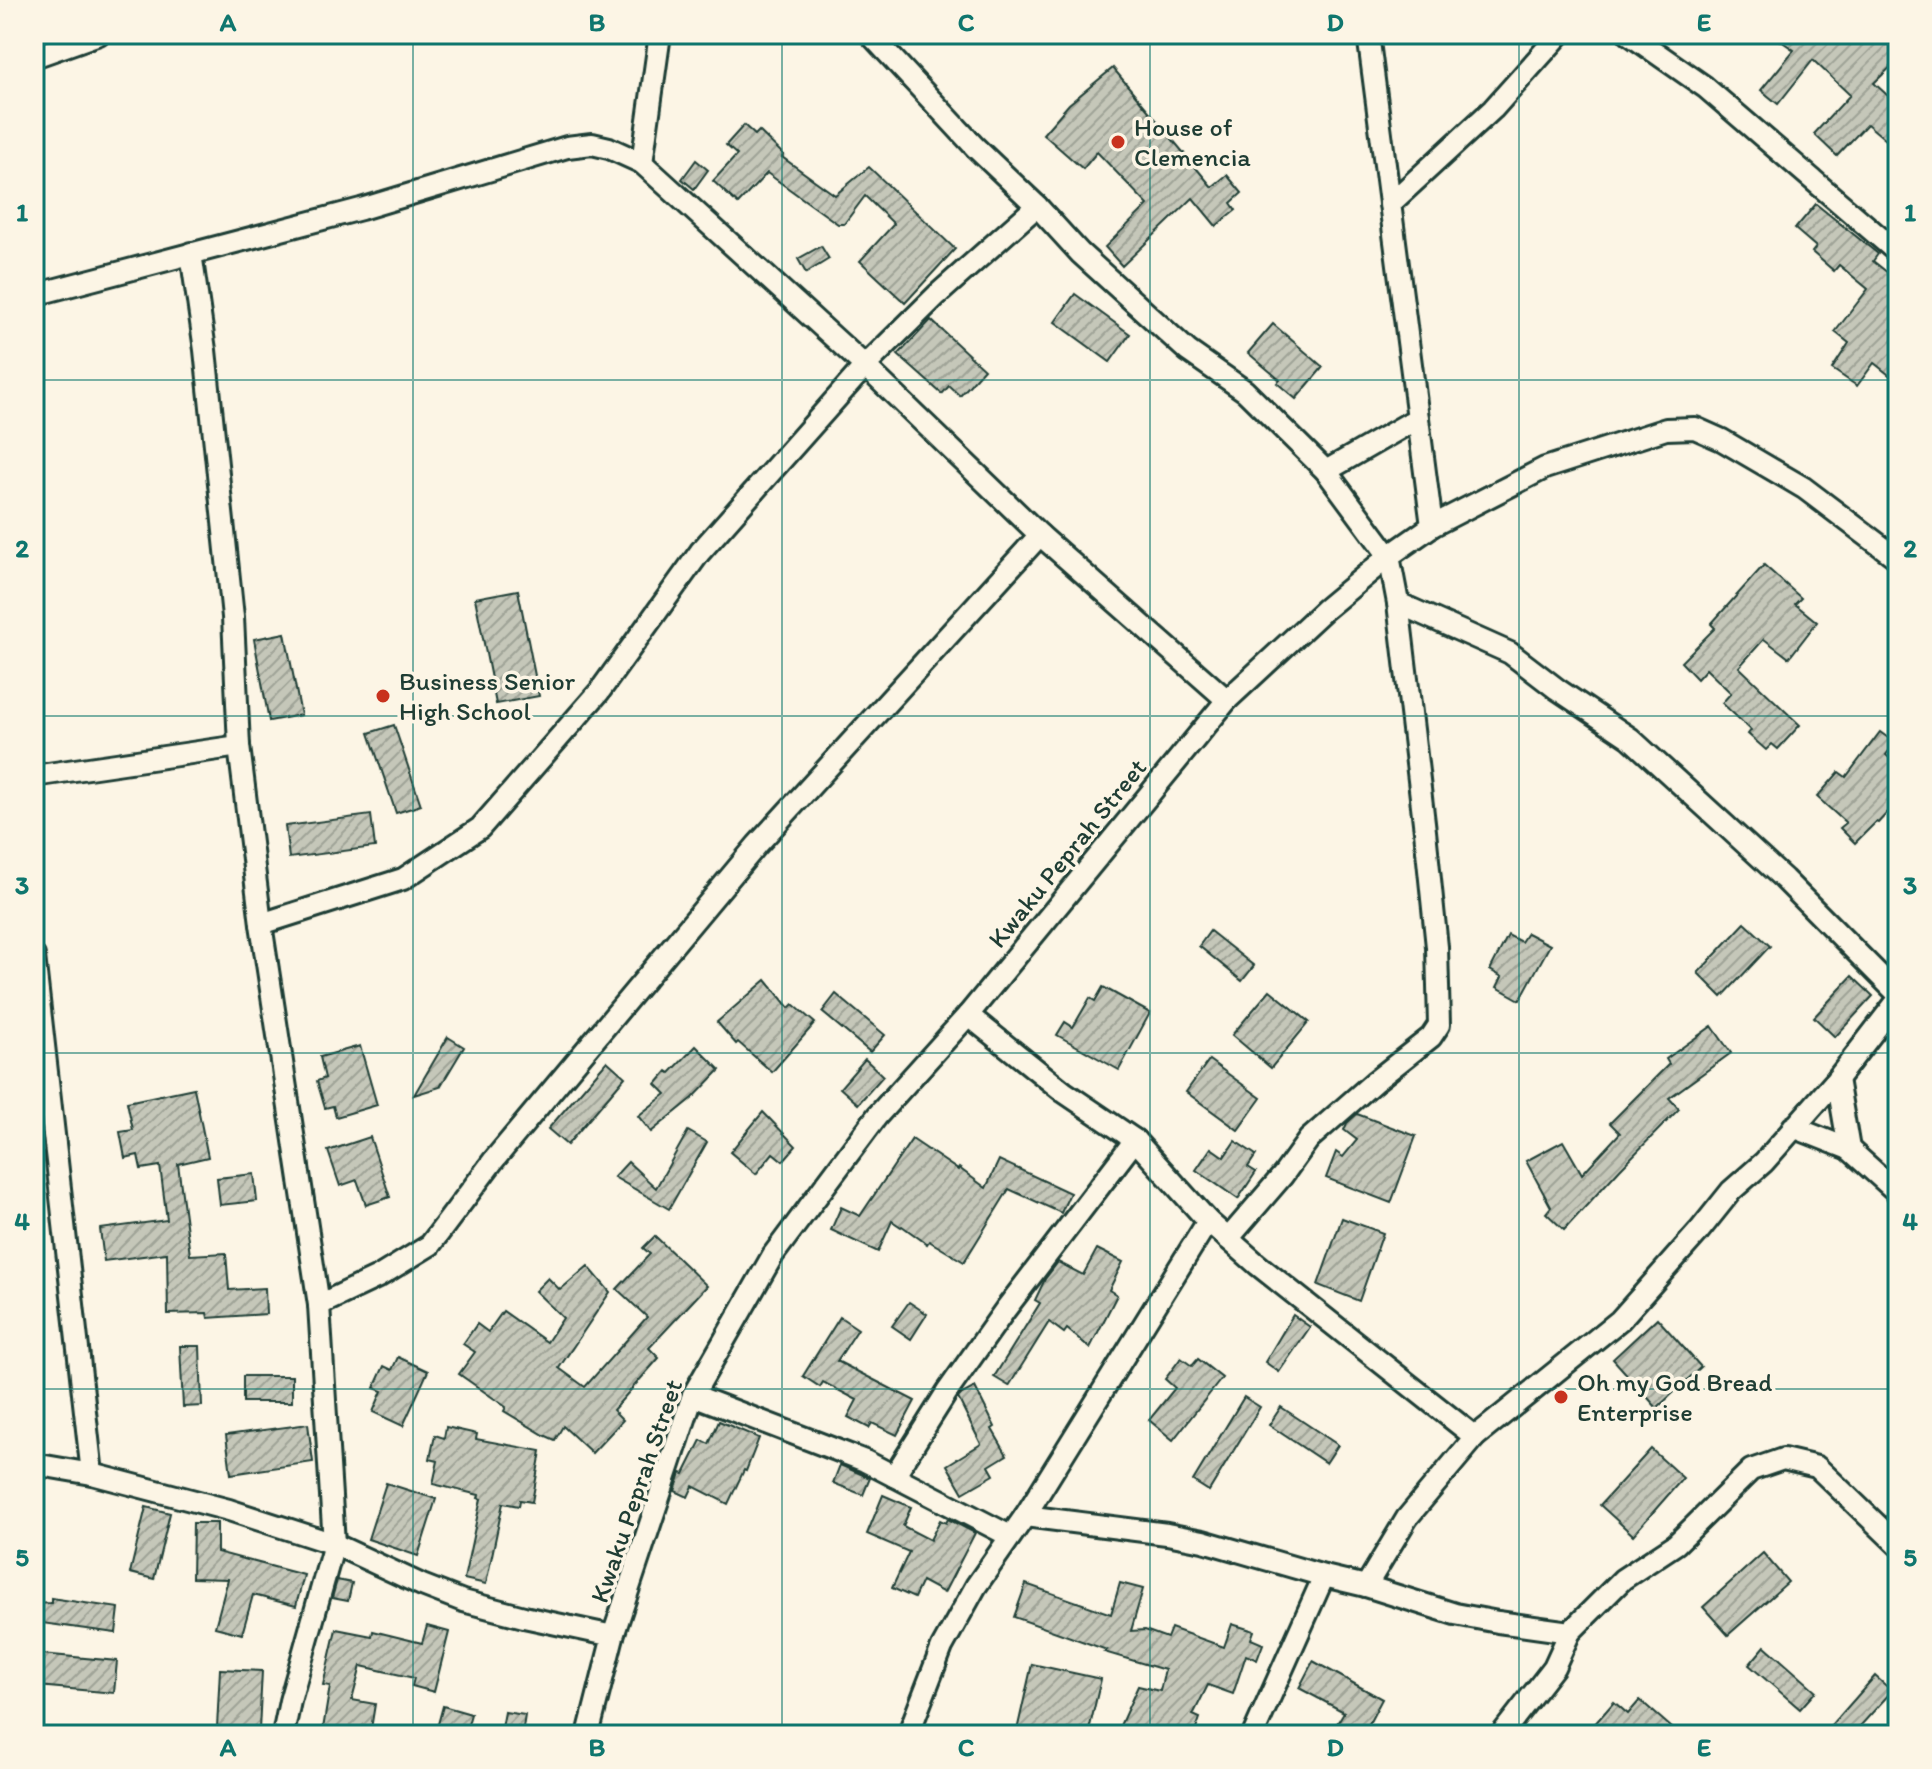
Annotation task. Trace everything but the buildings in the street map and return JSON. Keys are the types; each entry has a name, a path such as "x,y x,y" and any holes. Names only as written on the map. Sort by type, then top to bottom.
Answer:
{"street":[{"path":"34,57 99,34"},
{"path":"642,163 660,34"},
{"path":"870,34 975,147 1037,206 1080,253 1188,351 1245,391 1326,471 1389,556 1398,603 1435,933 1439,1025 1431,1037 1309,1139 1283,1175 1228,1239"},
{"path":"1368,34 1432,526"},
{"path":"1390,204 1493,109 1560,34"},
{"path":"1629,34 1705,87 1898,253"},
{"path":"34,295 412,195 567,147 592,144 609,148 642,163 865,366 1040,535 1227,700"},
{"path":"261,924 403,879 480,828 599,692 700,552 865,366 937,295 1037,206"},
{"path":"191,253 205,350 233,617 239,746 261,924 319,1305 334,1544 283,1735"},
{"path":"1326,471 1418,418"},
{"name":"Kwaku Peprah Street","path":"588,1735 613,1636 693,1395 773,1255 877,1116 968,1015 1227,700 1324,610 1389,556 1432,526 1545,468 1666,429 1695,428 1722,440 1804,488 1897,556"},
{"path":"319,1305 378,1277 430,1245 493,1161 740,865 1040,535"},
{"path":"1366,1586 1407,1518 1475,1437 1620,1320 1731,1191 1764,1162 1837,1079 1898,997 1784,879 1630,738 1510,653 1398,603"},
{"path":"34,776 239,746"},
{"path":"34,956 92,1474"},
{"path":"968,1015 1064,1092 1135,1140 1228,1239 1475,1437"},
{"path":"1837,1079 1849,1149"},
{"path":"1793,1127 1849,1149 1898,1193"},
{"path":"894,1476 947,1392 1005,1310 1135,1140"},
{"path":"908,1735 942,1647 976,1586 1025,1516 1208,1221"},
{"path":"693,1395 851,1455 1010,1536"},
{"path":"1501,1735 1554,1667 1570,1632 1623,1579 1676,1544 1751,1470 1783,1459 1817,1467 1898,1545"},
{"path":"34,1464 92,1474 229,1510 334,1544 463,1601 613,1636"},
{"path":"1025,1516 1203,1541 1455,1614 1570,1632"},
{"path":"1253,1735 1324,1576"}],"place":[{"name":"House of Clemencia","path":"1118,142"},
{"name":"Business Senior High School","path":"383,696"},
{"name":"Oh my God Bread Enterprise","path":"1561,1397"}]}
